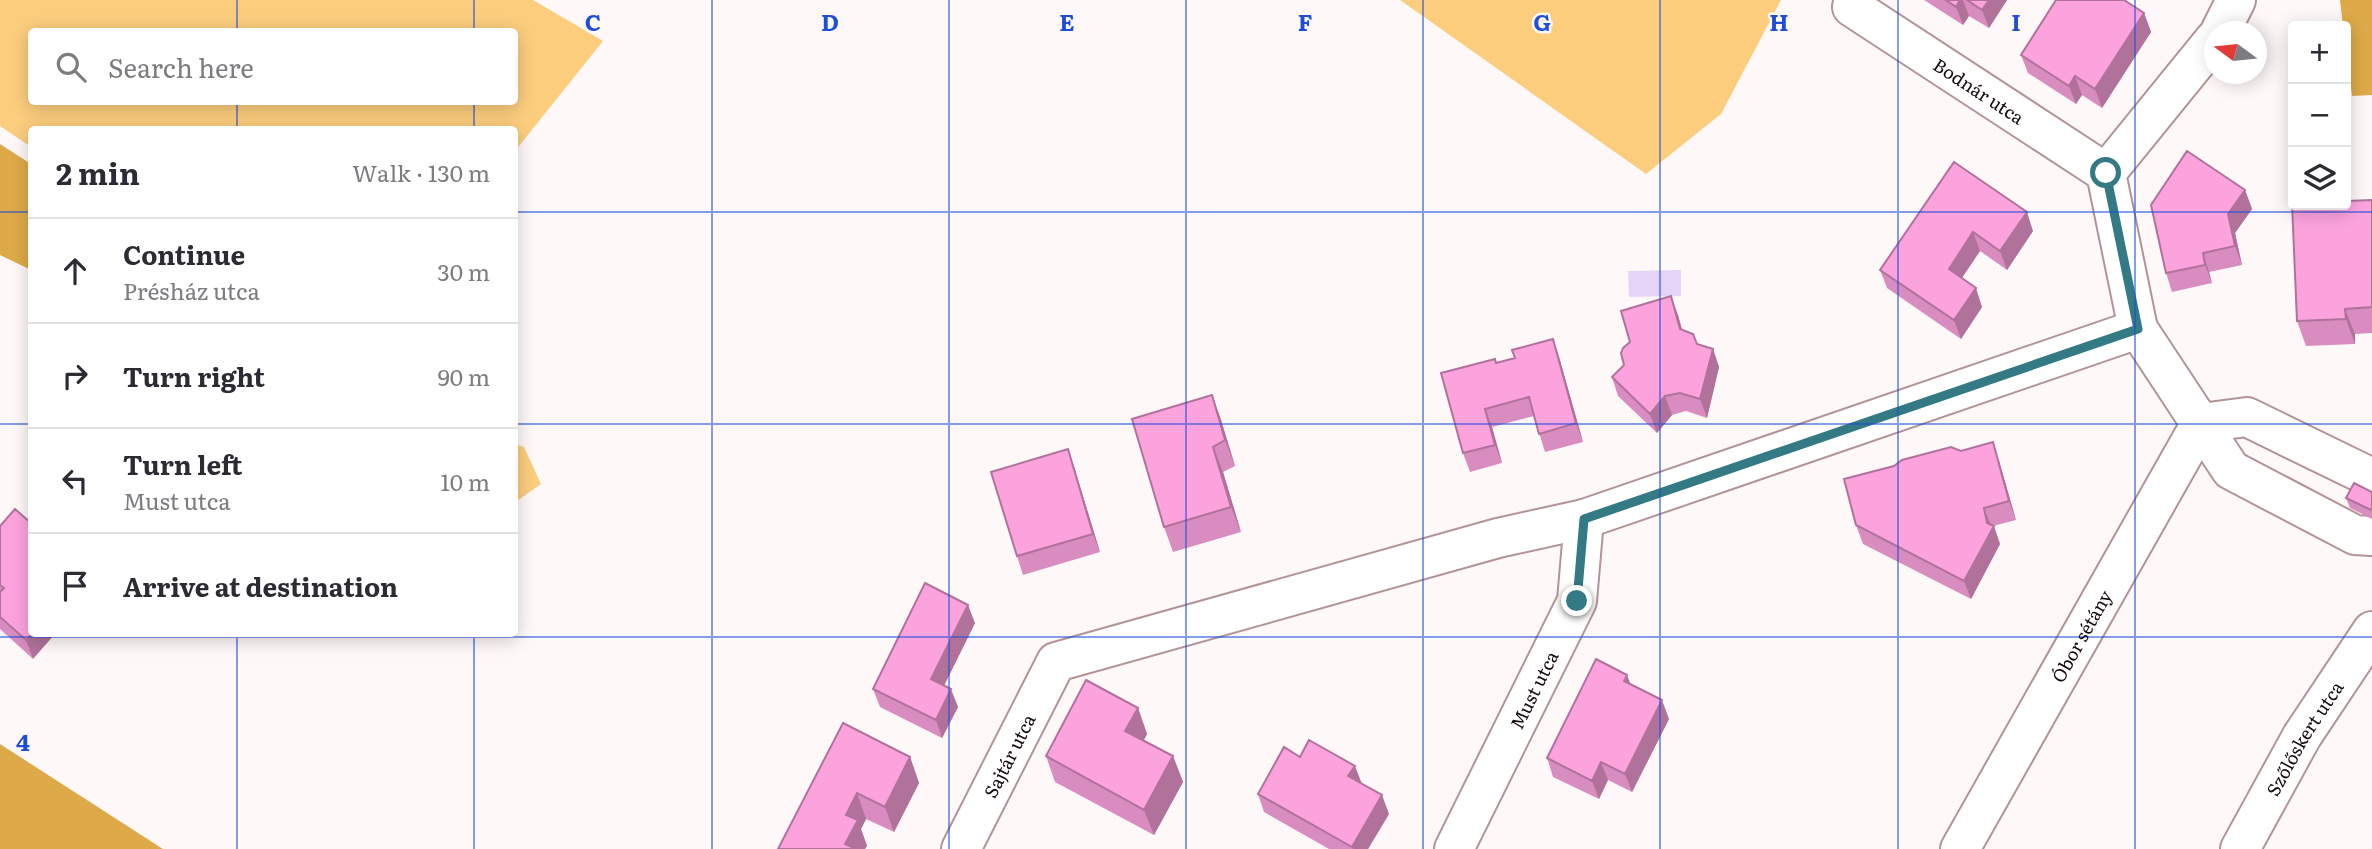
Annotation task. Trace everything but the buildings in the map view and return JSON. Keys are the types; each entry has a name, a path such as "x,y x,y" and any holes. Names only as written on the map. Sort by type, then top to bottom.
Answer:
{"street":[{"path":"2226,21 2236,0"},
{"name":"Bodnár utca","path":"1852,8 2106,173"},
{"path":"2204,52 2106,173 2138,329 2231,470 2355,535 2372,536"},
{"path":"1584,519 2138,329"},
{"path":"2202,424 2247,417 2372,478"},
{"name":"Óbor sétány","path":"1960,849 2202,424"},
{"name":"Sajtár utca","path":"961,849 1056,662 1498,538 1584,519"},
{"name":"Must utca","path":"1454,849 1577,601 1584,519"},
{"name":"Szőlőskert utca","path":"2240,849 2302,736 2372,631"}],"shaded area":[{"path":"0,0 533,0 603,41 518,147 518,126 28,126 28,145 0,126"},
{"path":"1400,0 1781,0 1721,114 1646,174"},
{"path":"2340,0 2372,0 2372,95 2352,96 2351,21 2342,21"},
{"path":"0,144 28,162 28,269 0,255"},
{"path":"1681,270 1681,296 1629,297 1628,271"},
{"path":"518,445 524,447 541,484 518,500"},
{"path":"0,744 163,849 0,849"}],"route":[{"path":"1577,601 1584,519 2138,329 2106,173"}]}
